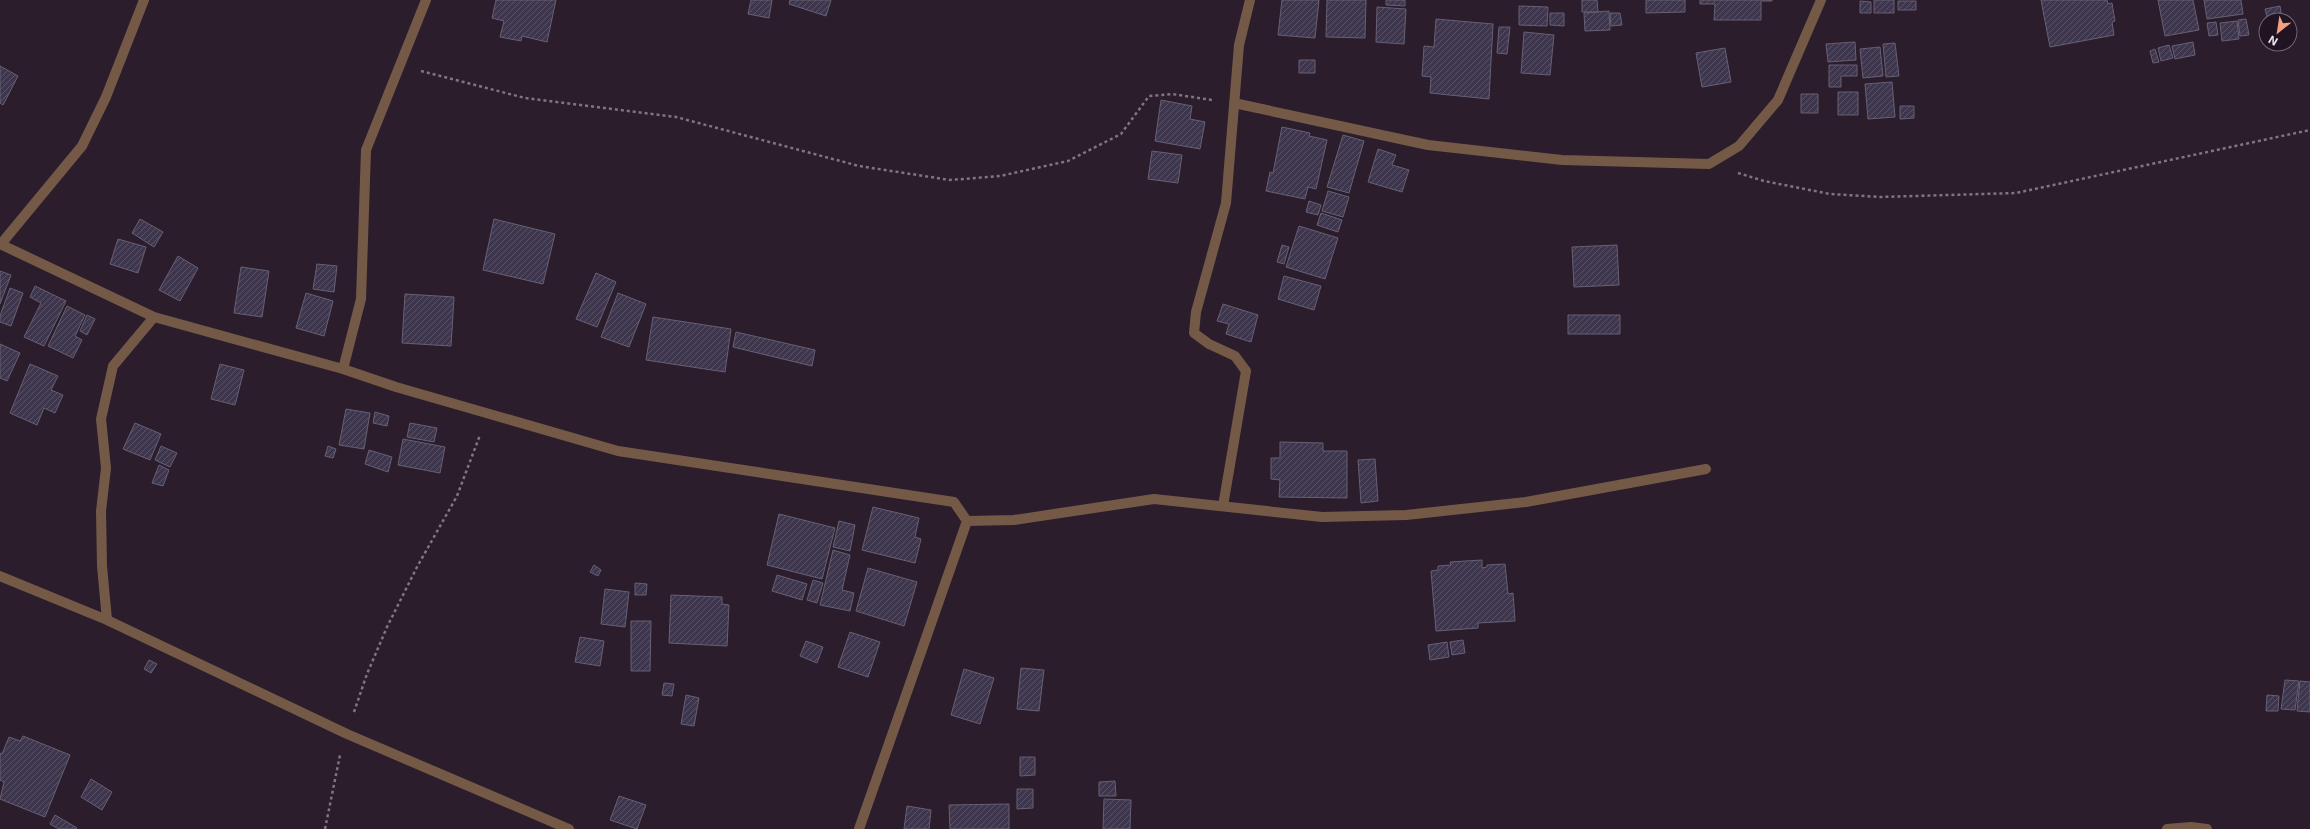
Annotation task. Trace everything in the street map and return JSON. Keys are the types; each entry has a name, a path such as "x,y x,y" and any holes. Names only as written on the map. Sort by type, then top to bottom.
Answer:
{"street":[{"path":"144,0 106,97 82,146 0,244 154,317 343,369 396,388 618,451 954,502 967,521"},
{"path":"343,369 361,299 366,150 426,0"},
{"path":"1223,506 1246,371 1235,356 1209,344 1194,333 1196,312 1226,203 1239,45 1250,0"},
{"path":"1234,103 1428,144 1562,160 1709,164 1739,146 1778,100 1821,0"},
{"path":"107,620 102,566 101,511 106,468 100,419 113,366 154,317"},
{"path":"967,521 1014,520 1154,499 1322,517 1406,516 1526,502 1706,469"},
{"path":"859,829 967,521"},
{"path":"0,576 107,620 347,734 569,829"},
{"path":"2167,829 2191,827 2207,829"}],"path":[{"path":"400,66 525,98 676,117 859,166 950,180 1000,176 1068,162 1121,134 1149,96 1172,94 1234,103"},
{"path":"1709,164 1764,181 1830,194 1881,197 2016,193 2310,130"},
{"path":"325,829 341,751 367,674 387,627 457,496 488,414"}],"building":[{"path":"496,0 556,0 547,42 522,36 521,41 500,37 504,21 492,18"},
{"path":"751,0 772,0 769,18 748,14"},
{"path":"790,0 831,0 826,16 789,4"},
{"path":"1282,0 1319,0 1315,38 1278,35"},
{"path":"1327,0 1366,0 1365,38 1326,37"},
{"path":"1386,0 1405,0 1405,6 1386,5"},
{"path":"1582,0 1597,0 1598,12 1582,12"},
{"path":"1646,0 1685,0 1685,12 1646,13"},
{"path":"1700,0 1772,1 1761,1 1761,20 1714,20 1715,4 1700,4"},
{"path":"1874,0 1894,0 1894,13 1874,13"},
{"path":"2041,0 2107,0 2108,4 2112,3 2115,21 2112,22 2114,35 2050,47"},
{"path":"2158,0 2193,0 2199,30 2165,36"},
{"path":"2204,0 2241,0 2243,14 2207,19"},
{"path":"1860,1 1871,2 1871,13 1860,13"},
{"path":"1898,1 1916,1 1916,10 1898,10"},
{"path":"1519,6 1548,7 1547,26 1519,25"},
{"path":"2280,6 2281,12 2266,12 2265,9"},
{"path":"1377,7 1406,9 1404,44 1376,42"},
{"path":"1609,11 1610,30 1585,31 1584,13"},
{"path":"1550,13 1564,13 1564,26 1550,25"},
{"path":"1610,13 1620,13 1622,25 1611,26"},
{"path":"1436,19 1493,24 1489,99 1430,93 1431,77 1422,76 1424,46 1434,47"},
{"path":"2246,19 2249,35 2240,36 2238,20"},
{"path":"2237,21 2239,39 2222,41 2220,23"},
{"path":"2216,22 2218,35 2209,36 2207,23"},
{"path":"1499,27 1510,27 1507,54 1497,53"},
{"path":"1524,32 1554,35 1550,75 1521,73"},
{"path":"1855,42 1856,60 1828,62 1826,44"},
{"path":"2193,42 2195,55 2175,59 2172,46"},
{"path":"1895,43 1899,76 1886,77 1883,44"},
{"path":"2169,45 2173,58 2161,61 2158,48"},
{"path":"1880,47 1883,76 1863,78 1860,49"},
{"path":"1725,48 1731,82 1702,87 1696,53"},
{"path":"2155,49 2159,62 2153,63 2150,51"},
{"path":"1299,60 1315,60 1315,73 1299,73"},
{"path":"1829,65 1857,65 1857,76 1841,76 1841,87 1829,87"},
{"path":"0,66 18,76 3,105 0,103"},
{"path":"1892,82 1895,117 1868,119 1865,84"},
{"path":"1838,92 1858,92 1858,115 1838,115"},
{"path":"1801,94 1818,94 1818,113 1801,113"},
{"path":"1161,100 1192,106 1190,119 1205,122 1200,149 1155,141"},
{"path":"1900,106 1914,106 1914,118 1900,119"},
{"path":"1282,127 1310,133 1309,136 1327,140 1316,189 1308,187 1305,199 1266,191 1270,172 1273,173"},
{"path":"1343,135 1364,141 1349,193 1327,187"},
{"path":"1378,149 1396,155 1392,165 1409,170 1402,192 1368,182"},
{"path":"1152,151 1182,155 1178,183 1148,179"},
{"path":"1328,191 1349,197 1343,217 1322,211"},
{"path":"1309,201 1321,205 1318,215 1306,212"},
{"path":"1321,213 1342,220 1338,232 1317,225"},
{"path":"140,219 163,232 154,247 132,233"},
{"path":"494,219 555,234 543,284 483,270"},
{"path":"1299,226 1338,238 1325,279 1286,267"},
{"path":"118,239 146,247 138,273 110,264"},
{"path":"1282,245 1289,247 1284,264 1277,262"},
{"path":"1617,245 1619,285 1574,287 1572,247"},
{"path":"178,256 198,268 180,301 159,290"},
{"path":"317,264 337,266 334,292 313,289"},
{"path":"241,267 269,271 262,317 234,313"},
{"path":"0,271 11,275 0,304"},
{"path":"596,273 616,282 597,327 576,319"},
{"path":"1284,276 1321,286 1314,310 1278,299"},
{"path":"35,286 66,301 44,346 24,337 41,303 30,297"},
{"path":"10,288 23,293 11,326 0,322 0,316"},
{"path":"306,293 333,301 324,336 296,328"},
{"path":"618,293 646,304 629,347 601,337"},
{"path":"405,294 454,297 451,346 402,343"},
{"path":"1223,304 1258,315 1251,342 1226,334 1229,324 1217,321"},
{"path":"67,306 85,315 75,336 82,340 73,358 48,346"},
{"path":"87,315 95,319 87,335 80,331"},
{"path":"1568,315 1620,315 1620,334 1568,334"},
{"path":"653,317 731,329 725,372 646,360"},
{"path":"736,332 815,350 812,366 733,347"},
{"path":"0,344 20,353 7,381 0,378"},
{"path":"30,364 58,376 51,390 63,395 55,413 44,408 37,425 10,413"},
{"path":"220,364 244,370 235,405 211,399"},
{"path":"346,409 370,413 364,449 339,445"},
{"path":"375,412 389,416 387,426 373,423"},
{"path":"135,423 161,434 150,460 123,449"},
{"path":"410,423 437,428 434,442 407,437"},
{"path":"403,439 445,447 440,473 398,465"},
{"path":"1280,442 1323,443 1323,451 1347,451 1347,498 1279,497 1280,480 1271,479 1271,458 1280,458"},
{"path":"161,446 177,453 170,467 155,460"},
{"path":"328,446 336,449 333,458 325,456"},
{"path":"369,450 392,457 388,472 365,464"},
{"path":"1375,459 1378,501 1361,503 1358,460"},
{"path":"159,465 169,470 163,486 152,483"},
{"path":"873,507 919,518 915,537 921,539 915,563 862,550"},
{"path":"779,514 835,528 822,579 767,565"},
{"path":"839,521 855,525 850,551 833,547"},
{"path":"833,550 850,555 842,590 854,593 850,611 820,605"},
{"path":"1482,560 1482,568 1487,567 1487,565 1505,564 1508,594 1513,593 1515,621 1478,623 1478,628 1436,631 1431,571 1438,570 1438,566 1451,565 1450,562"},
{"path":"594,565 601,570 598,576 590,572"},
{"path":"868,568 917,582 904,626 856,611"},
{"path":"777,575 807,584 802,600 772,591"},
{"path":"813,580 823,583 817,603 807,600"},
{"path":"635,583 647,584 646,595 635,595"},
{"path":"605,589 629,592 625,627 601,624"},
{"path":"671,595 722,597 722,604 729,605 727,646 669,643"},
{"path":"631,621 651,621 650,671 631,671"},
{"path":"850,632 880,642 868,677 838,667"},
{"path":"580,637 604,641 600,666 575,662"},
{"path":"1463,640 1465,653 1452,655 1450,642"},
{"path":"806,641 823,647 817,663 800,656"},
{"path":"1447,642 1449,657 1430,660 1428,645"},
{"path":"149,660 157,664 151,673 144,669"},
{"path":"1021,668 1044,670 1039,711 1017,709"},
{"path":"964,669 994,678 980,724 951,715"},
{"path":"2285,680 2299,681 2295,710 2281,709"},
{"path":"2300,681 2310,682 2310,712 2297,711"},
{"path":"664,683 674,684 672,696 662,695"},
{"path":"686,695 699,698 694,726 681,724"},
{"path":"2267,695 2279,696 2278,711 2266,711"},
{"path":"23,736 70,755 45,817 0,799 4,782 0,780 0,753 2,754 9,737 20,741"},
{"path":"1020,757 1035,757 1035,775 1020,776"},
{"path":"91,779 112,792 102,810 81,797"},
{"path":"1115,781 1116,796 1099,796 1099,782"},
{"path":"1017,789 1033,789 1033,808 1017,809"},
{"path":"619,796 646,805 637,829 610,820"},
{"path":"1104,799 1131,800 1130,829 1103,829"},
{"path":"1009,804 1009,829 950,829 949,805"},
{"path":"907,806 931,810 929,829 904,829"},
{"path":"55,815 77,828 59,829 50,824"}]}
